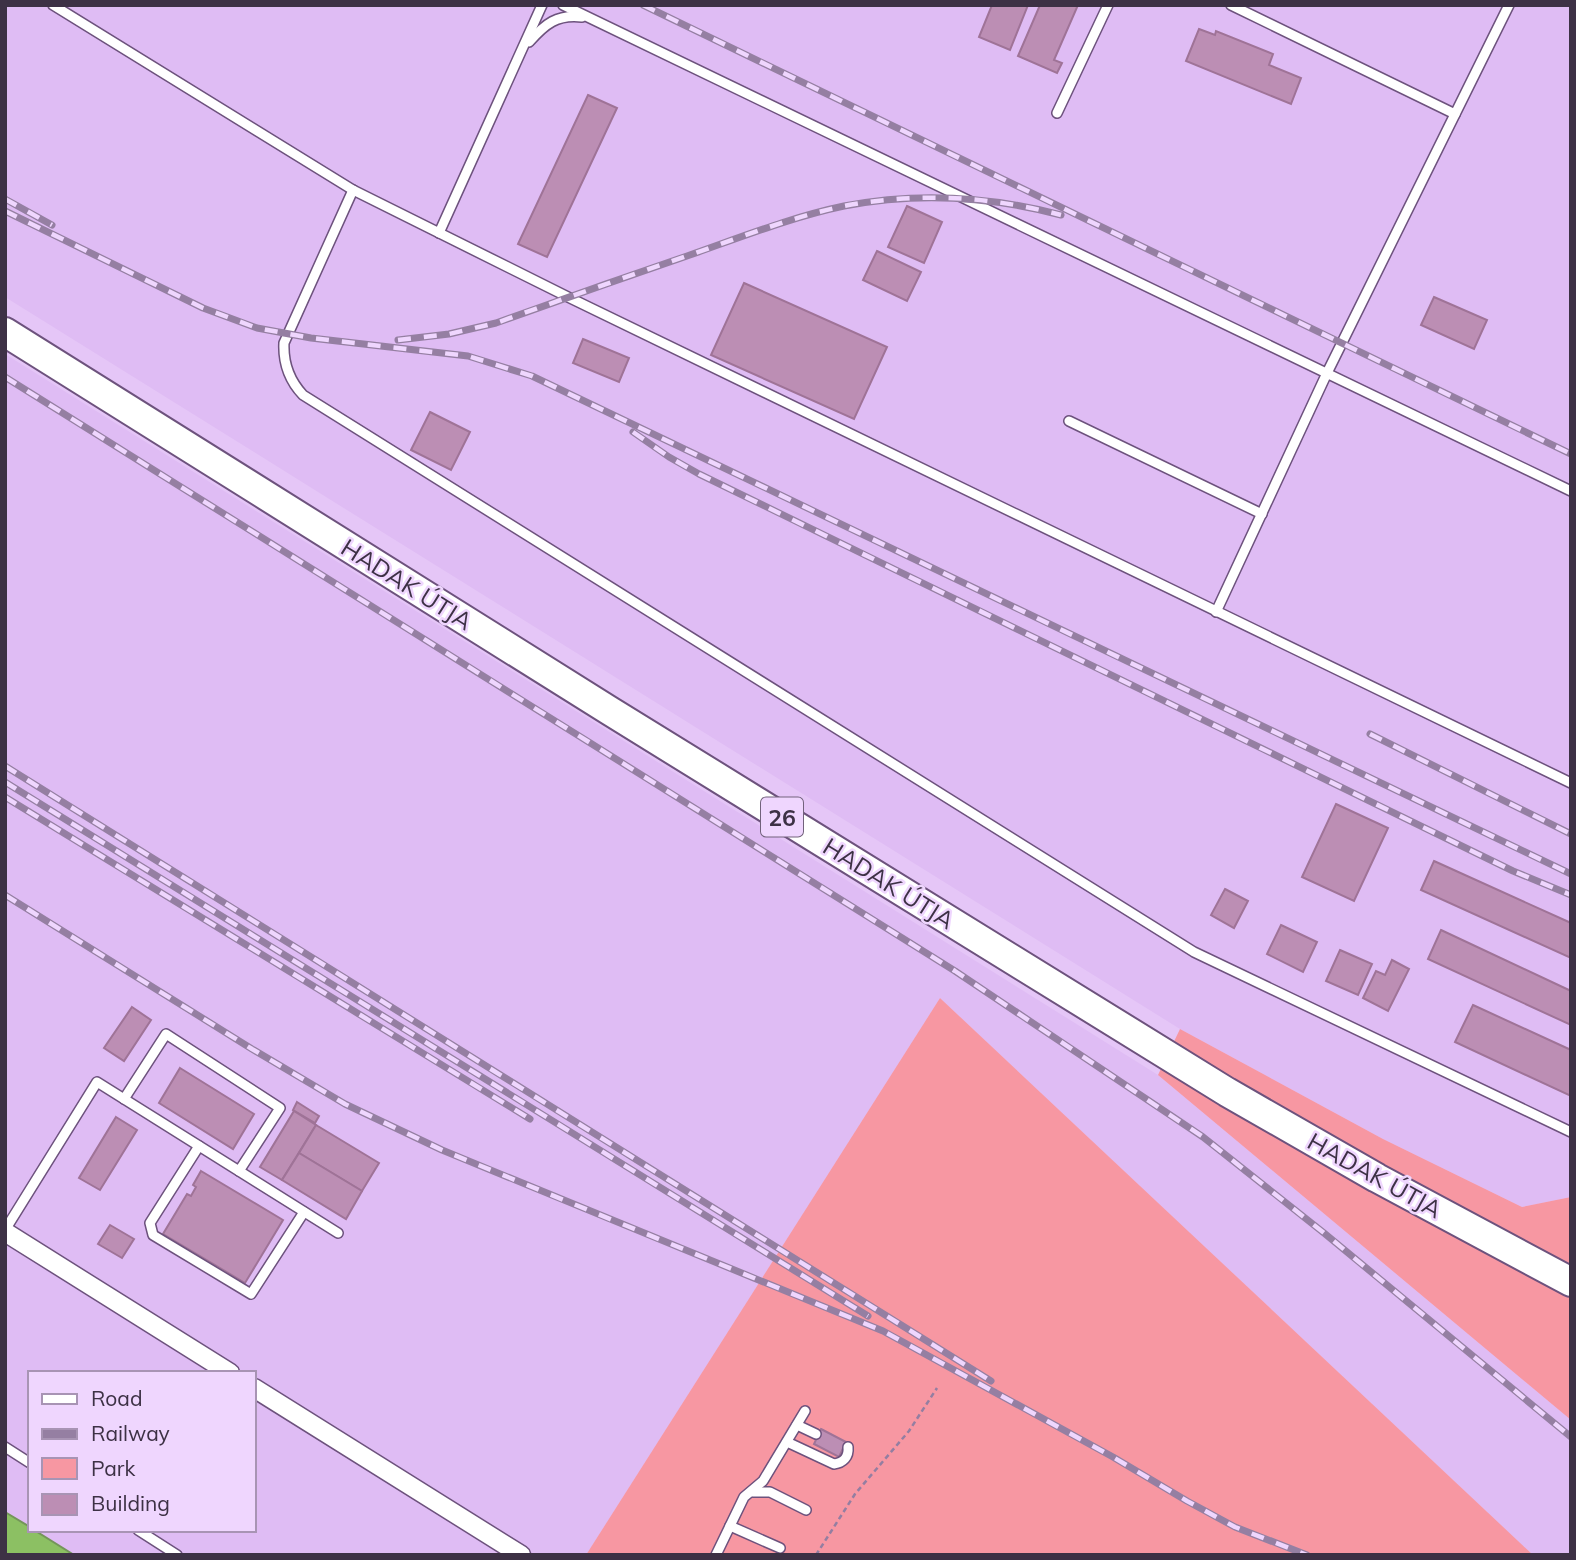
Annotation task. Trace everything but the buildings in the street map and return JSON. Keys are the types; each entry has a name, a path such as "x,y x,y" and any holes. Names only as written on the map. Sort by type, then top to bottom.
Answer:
{"main road":[{"name":"HADAK ÚTJA","path":"5,331 610,711 1216,1084 1377,1178 1571,1282"}],"street":[{"path":"5,1231 227,1371"},
{"path":"256,1389 521,1555"}],"lane":[{"path":"54,5 353,190 1571,783"},
{"path":"439,233 542,5"},
{"path":"563,5 1571,491"},
{"path":"1057,113 1108,5"},
{"path":"1231,5 1455,114"},
{"path":"1216,612 1327,373 1509,5"},
{"path":"523,48 540,29 555,19 570,15 591,18"},
{"path":"353,190 284,343 286,367 295,387 303,396 1194,951 1571,1132"},
{"path":"1069,421 1262,514"},
{"path":"124,1099 166,1034 280,1108 239,1171"},
{"path":"5,1231 97,1083 338,1233"},
{"path":"199,1146 150,1223 153,1235 251,1294 304,1212"},
{"path":"716,1555 744,1497 764,1481 805,1411"},
{"path":"797,1425 816,1434"},
{"path":"787,1442 834,1464 845,1460 848,1447"},
{"path":"5,1447 28,1462"},
{"path":"751,1492 770,1492 806,1510"},
{"path":"730,1526 780,1548"},
{"path":"141,1532 177,1555"}],"path":[{"path":"816,1555 855,1494 909,1431 937,1388"}],"shaded area":[{"path":"5,5 1571,5 1571,1197 1522,1207 1383,1139 1180,1029 5,297"},
{"path":"5,354 1158,1075 1571,1420 1571,1555 1533,1555 940,998 586,1555 5,1555"},
{"path":"5,1512 28,1526 28,1532 37,1532 74,1555 5,1555"}],"green space":[{"path":"940,998 1533,1555 586,1555"},
{"path":"1180,1029 1383,1139 1522,1207 1571,1197 1571,1420 1158,1075"}],"railway":[{"path":"643,5 1571,454"},
{"path":"398,340 449,334 496,323 765,228 844,206 899,199 953,198 1007,204 1061,215"},
{"path":"5,199 52,225"},
{"path":"5,211 203,308 257,328 311,338 468,356 532,376 1571,874"},
{"path":"5,377 955,971 1203,1137 1571,1437"},
{"path":"633,432 699,474 1513,871 1571,895"},
{"path":"1370,734 1571,834"},
{"path":"5,766 991,1381"},
{"path":"5,782 868,1316"},
{"path":"5,797 530,1119"},
{"path":"5,895 345,1104 442,1150 883,1331 1235,1527 1307,1555"}]}
